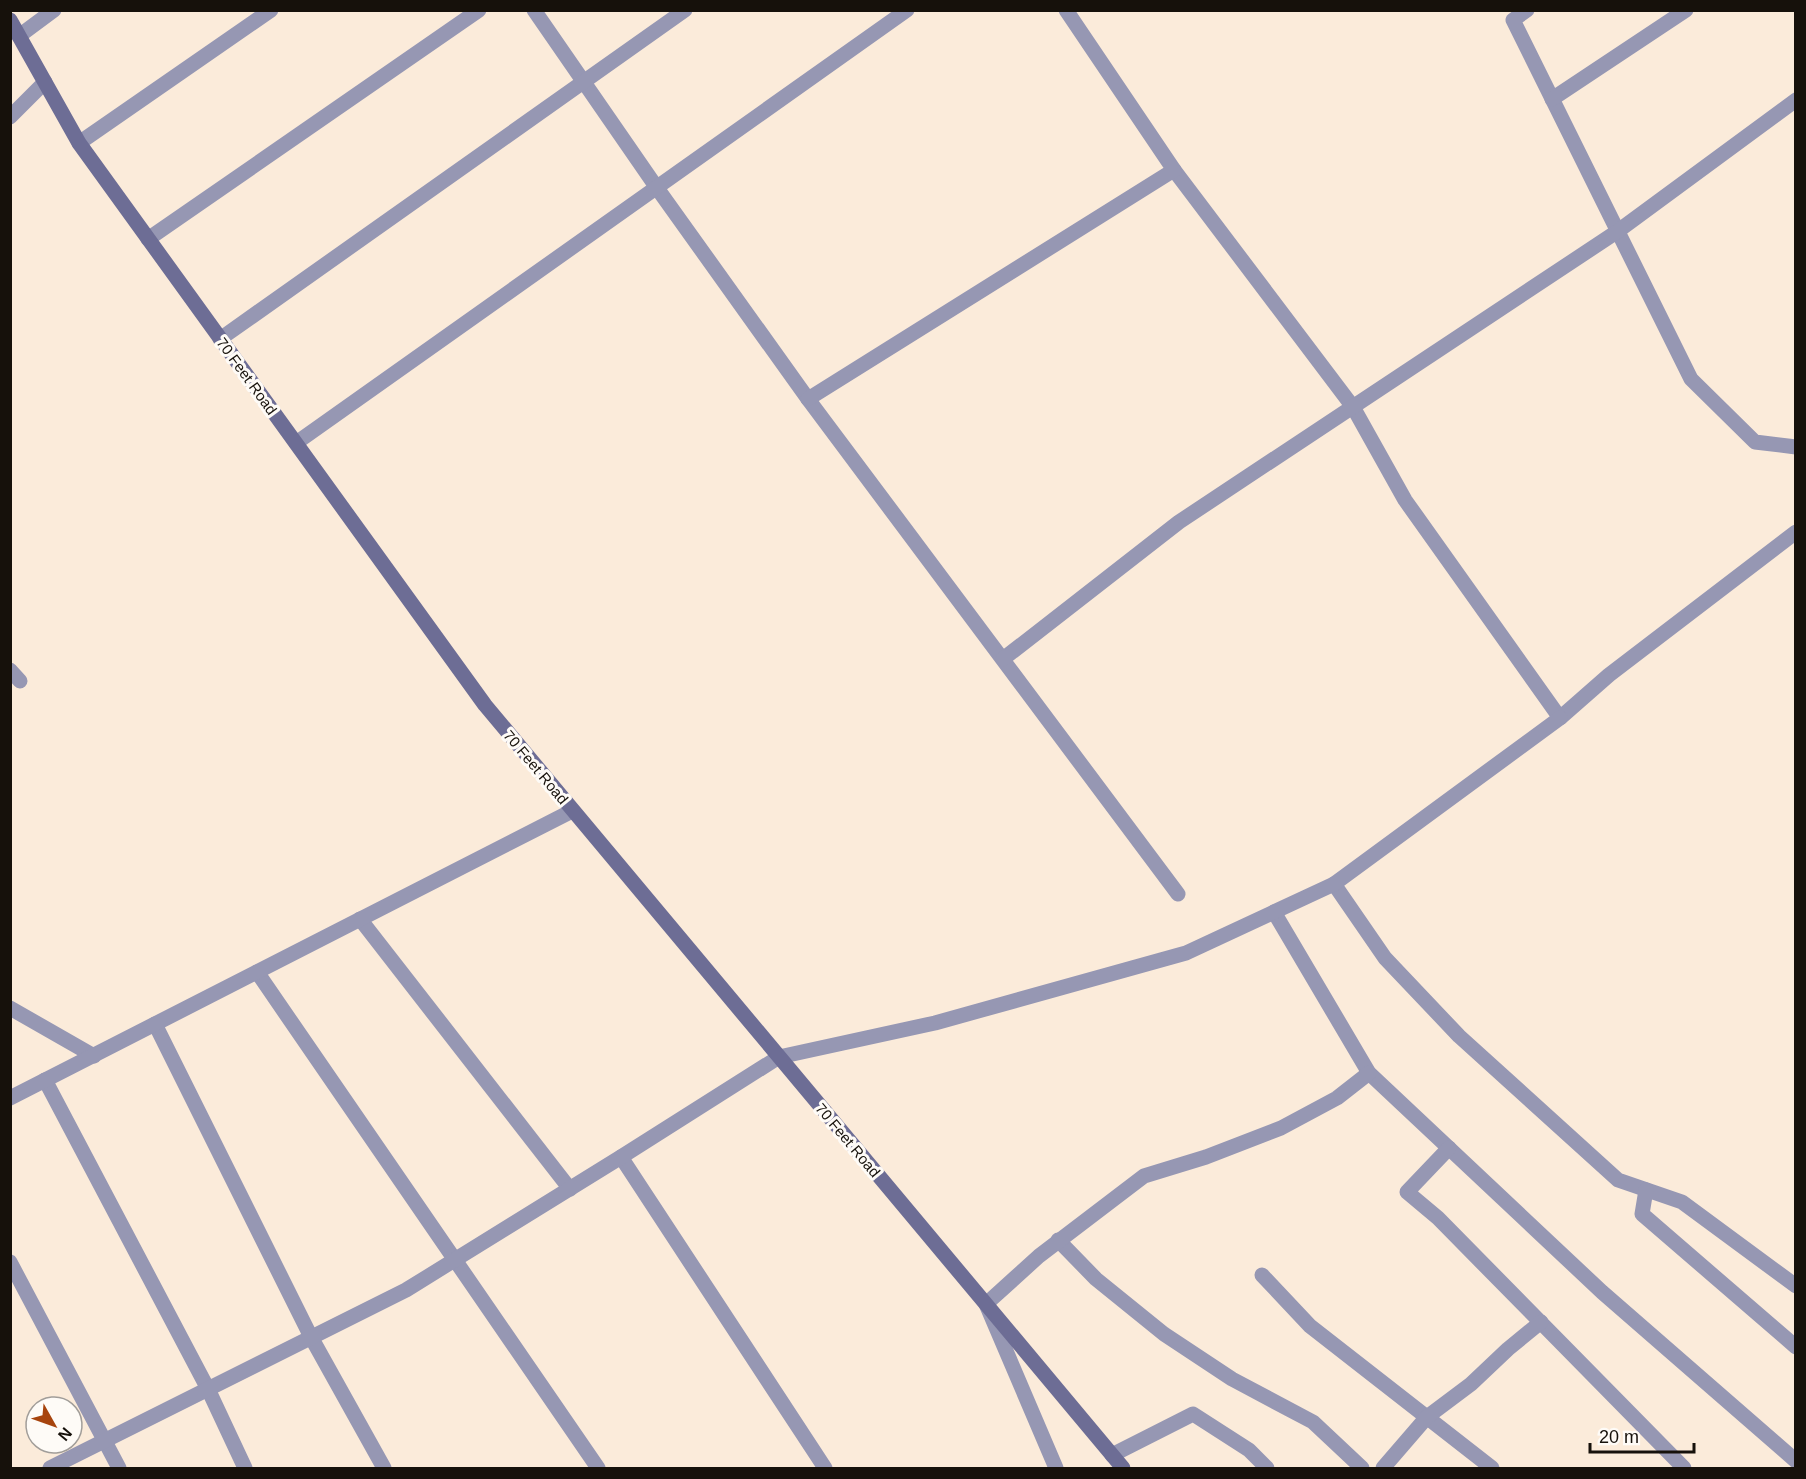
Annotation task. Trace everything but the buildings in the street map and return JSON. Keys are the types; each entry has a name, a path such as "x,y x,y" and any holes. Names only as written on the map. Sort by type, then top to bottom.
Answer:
{"street":[{"path":"19,36 54,10"},
{"path":"79,143 271,10"},
{"path":"148,238 479,10"},
{"path":"534,10 657,188 808,399 1178,894"},
{"path":"220,339 685,10"},
{"path":"296,443 906,10"},
{"path":"1066,10 1174,170 1353,407 1405,500 1560,718"},
{"path":"1527,10 1510,16 1691,379 1755,442 1796,447"},
{"path":"1552,99 1686,10"},
{"name":"70 Feet Road","path":"10,20 79,143 485,705 1123,1468"},
{"path":"10,117 45,82"},
{"path":"1003,659 1179,522 1618,231 1796,100"},
{"path":"808,399 1174,170"},
{"path":"50,1468 406,1290 779,1057 935,1023 1186,953 1334,884 1560,718 1610,675 1796,532"},
{"path":"10,1098 572,810"},
{"path":"1334,884 1385,958 1459,1036 1618,1179 1682,1202 1796,1286"},
{"path":"1274,912 1369,1073 1602,1292 1796,1461"},
{"path":"360,919 570,1189"},
{"path":"257,972 598,1468"},
{"path":"10,1008 94,1056"},
{"path":"155,1024 311,1337 384,1468"},
{"path":"1056,1468 986,1305 1058,1240 1144,1176 1206,1157 1281,1128 1337,1098 1369,1073"},
{"path":"45,1080 208,1389 245,1468"},
{"path":"1449,1148 1407,1192 1438,1218 1684,1468"},
{"path":"621,1157 825,1468"},
{"path":"1646,1190 1642,1214 1796,1347"},
{"path":"1058,1240 1096,1278 1164,1334 1232,1379 1313,1422 1362,1468"},
{"path":"10,1262 119,1468"},
{"path":"1262,1275 1310,1326 1492,1468"},
{"path":"1383,1468 1426,1417 1471,1384 1541,1322"},
{"path":"1112,1455 1193,1414 1249,1450 1267,1468"}]}
